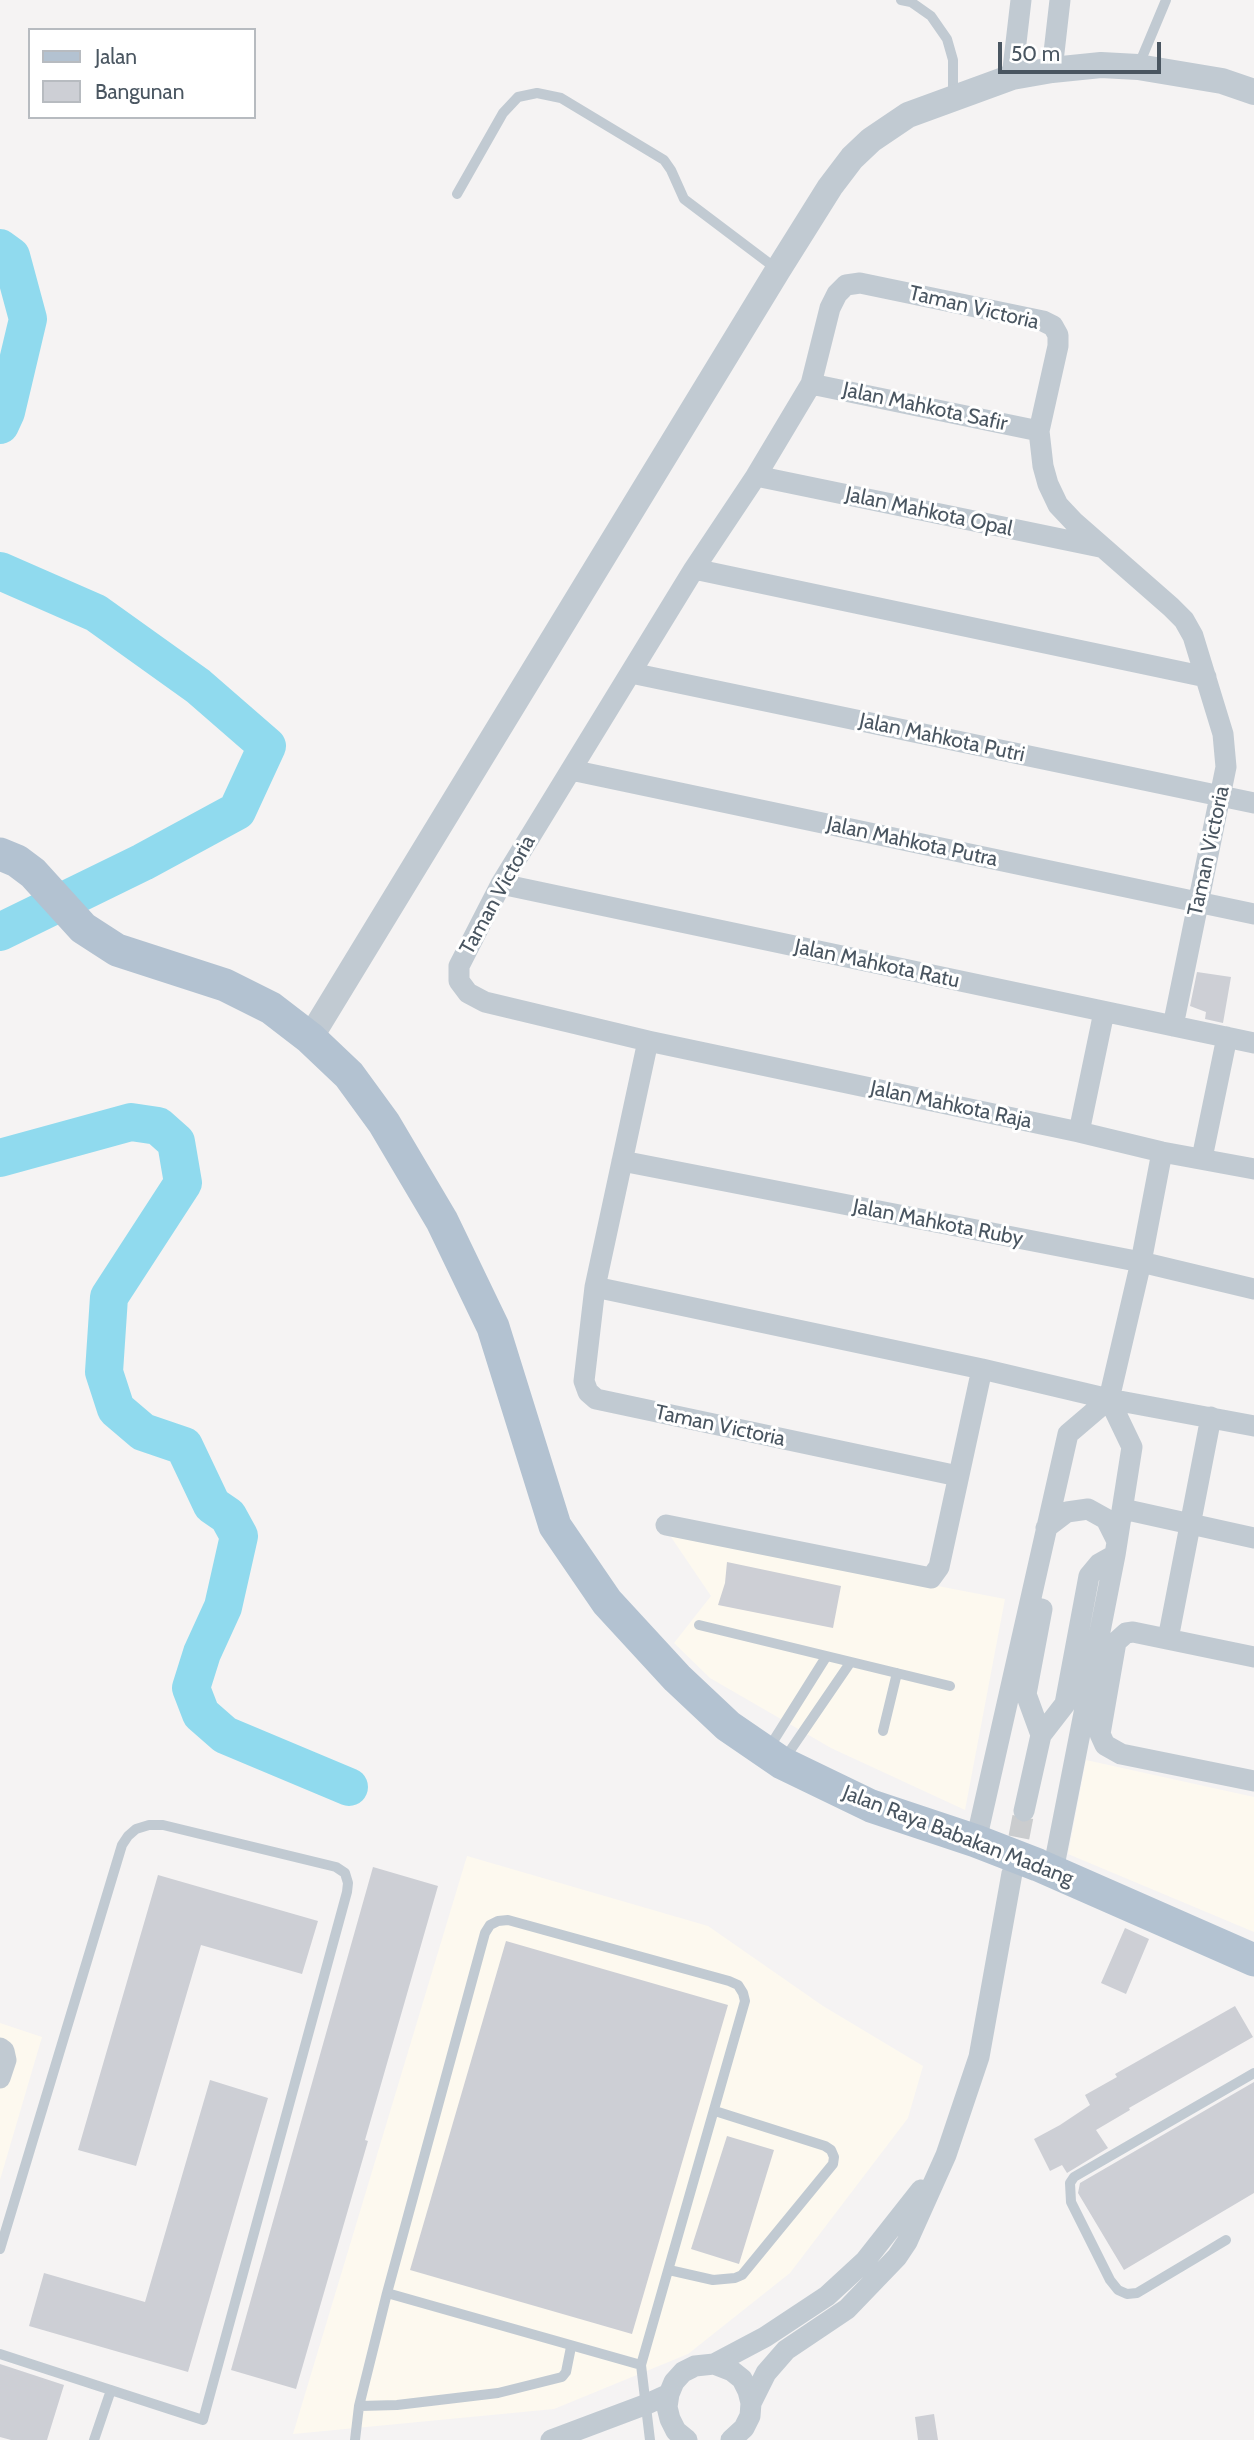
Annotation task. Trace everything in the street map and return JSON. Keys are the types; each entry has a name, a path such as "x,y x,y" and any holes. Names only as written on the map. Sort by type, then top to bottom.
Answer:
{"main road":[{"name":"Jalan Raya Babakan Madang","path":"0,854 17,861 33,873 83,928 117,950 225,985 271,1007 349,1074 384,1124 442,1221 493,1327 555,1526 607,1602 677,1678 728,1726 774,1758 871,1806 976,1840 1053,1871 1254,1961"}],"street":[{"path":"1012,77 1021,0"},
{"path":"1052,70 1060,0"},
{"path":"310,1038 778,270 830,187 852,158 871,140 908,115 1012,77 1052,70 1101,65 1138,66 1222,81 1254,92"},
{"name":"Taman Victoria","path":"958,1476 596,1399 588,1392 584,1381 595,1287 648,1041 485,1002 468,993 459,981 459,966 500,884 811,384 830,308 837,294 846,285 860,283 1043,321 1053,326 1058,335 1058,346 1039,430 1048,484 1058,505 1184,620 1193,636 1226,747 1226,767 1173,1026"},
{"name":"Jalan Mahkota Safir","path":"811,384 1039,430"},
{"name":"Jalan Mahkota Opal","path":"756,476 1101,547"},
{"path":"694,569 1206,677"},
{"name":"Jalan Mahkota Putri","path":"631,673 1254,803"},
{"name":"Jalan Mahkota Putra","path":"571,770 1254,914"},
{"name":"Jalan Mahkota Ratu","path":"500,884 1254,1043"},
{"path":"1079,1132 1104,1012"},
{"path":"1202,1158 1227,1037"},
{"name":"Jalan Mahkota Raja","path":"648,1041 1162,1152 1254,1169"},
{"path":"1053,1871 1116,1547 1132,1447 1110,1399 1141,1262 1162,1152"},
{"name":"Jalan Mahkota Ruby","path":"622,1161 1141,1262 1254,1289"},
{"path":"595,1287 982,1369 1110,1399 1254,1426"},
{"path":"666,1525 931,1578 939,1567 982,1369"},
{"path":"976,1840 1068,1434 1110,1399"},
{"path":"1168,1639 1211,1417"},
{"path":"1044,1536 1067,1512 1088,1509 1106,1519 1116,1547"},
{"path":"1132,1511 1254,1538"},
{"path":"1041,1735 1026,1694 1050,1564 1044,1536"},
{"path":"1024,1811 1041,1735 1065,1704 1089,1576 1116,1547"},
{"path":"1254,1657 1133,1632 1120,1636 1116,1642 1101,1739 1112,1751 1121,1754 1254,1781"},
{"path":"751,2403 766,2373 786,2350 847,2309 897,2257 907,2242 947,2155 979,2057 1012,1873"},
{"path":"0,2048 4,2051 6,2060 0,2078"},
{"path":"686,2440 676,2431 667,2407 674,2382 683,2372 695,2366 714,2364 765,2337 827,2296 865,2261 947,2155"},
{"path":"714,2364 732,2371 742,2379 751,2403 750,2416 744,2428 731,2440"},
{"path":"551,2440 669,2394"}],"lane":[{"path":"901,0 911,2 931,16 947,39 953,60 953,97"},
{"path":"1138,66 1166,0"},
{"path":"457,194 503,113 518,97 537,93 561,98 664,160 684,199 778,270"},
{"path":"699,1625 950,1686"},
{"path":"774,1758 827,1657"},
{"path":"774,1758 850,1663"},
{"path":"883,1731 897,1672"},
{"path":"0,2249 122,1845 128,1836 136,1829 163,1825 336,1867 345,1873 347,1892 203,2420 0,2354"},
{"path":"355,2440 359,2406 387,2293 485,1933 490,1925 508,1920 729,1980 738,1985 745,2001 641,2365 650,2440"},
{"path":"1226,2240 1137,2293 1127,2294 1118,2290 1110,2280 1071,2202 1070,2183 1073,2176 1254,2073"},
{"path":"669,2270 713,2280 742,2275 833,2164 831,2150 825,2146 715,2110"},
{"path":"387,2293 641,2365"},
{"path":"359,2406 397,2405 498,2393 562,2377 566,2372 571,2347"},
{"path":"94,2440 111,2390"}],"shaded area":[{"path":"669,1534 1005,1599 965,1810 831,1748 710,1678 674,1643 711,1596"},
{"path":"1086,1760 1254,1797 1254,1932 1068,1854"},
{"path":"467,1856 708,1926 823,2006 923,2066 908,2118 790,2273 688,2354 554,2409 293,2434"},
{"path":"0,2023 42,2037 0,2180"}],"building":[{"path":"1197,972 1231,977 1223,1023 1205,1019 1206,1012 1190,1006"},
{"path":"727,1562 841,1586 833,1628 718,1605 725,1583"},
{"path":"373,1867 438,1886 296,2389 231,2370"},
{"path":"158,1875 318,1921 302,1974 201,1945 136,2166 78,2150"},
{"path":"1125,1928 1149,1939 1126,1994 1101,1983"},
{"path":"506,1941 728,2005 632,2334 410,2270"},
{"path":"1235,2006 1253,2037 1129,2108 1130,2110 1096,2130 1108,2148 1067,2173 1062,2165 1050,2171 1034,2139 1090,2105 1085,2095 1117,2077 1115,2074"},
{"path":"210,2080 268,2098 188,2372 29,2326 44,2273 145,2302"},
{"path":"1254,2082 1254,2193 1124,2270 1078,2193 1080,2183"},
{"path":"727,2136 774,2150 739,2264 691,2249"},
{"path":"0,2364 64,2385 47,2440 11,2440 0,2437"},
{"path":"934,2414 938,2440 918,2440 915,2417"}],"waterway":[{"path":"0,248 11,256 28,319 6,412 0,425"},
{"path":"0,571 96,613 198,686 267,746 237,811 143,862 0,932"},
{"path":"0,1158 131,1122 158,1126 176,1142 183,1183 109,1297 104,1372 116,1409 143,1432 184,1446 212,1505 228,1516 239,1536 223,1607 202,1653 191,1688 201,1714 225,1735 349,1787"}],"tunnel":[{"path":"1013,1868 1024,1811"}]}
